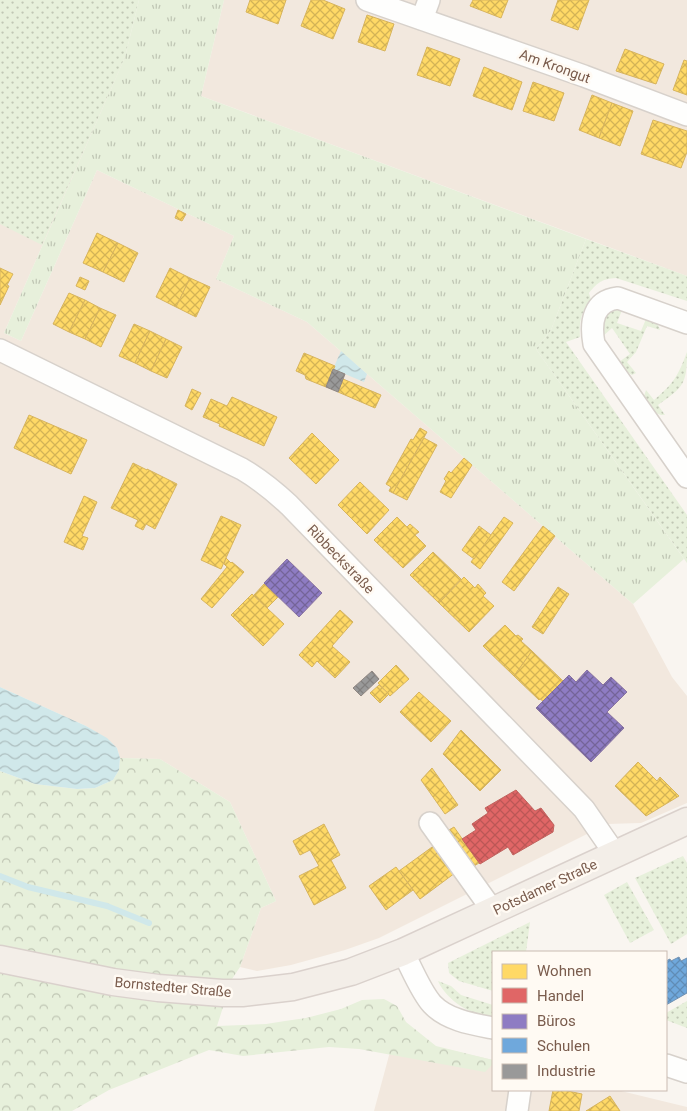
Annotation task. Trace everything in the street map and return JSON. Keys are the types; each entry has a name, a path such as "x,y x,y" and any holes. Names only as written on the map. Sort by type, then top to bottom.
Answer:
{"main road":[{"name":"Potsdamer Straße","path":"403,952 687,821"},
{"name":"Bornstedter Straße","path":"0,959 113,982 158,988 242,993 293,987 351,972 403,952"}],"street":[{"name":"Am Krongut","path":"367,0 425,9 584,76 687,115"},
{"path":"687,324 618,298 608,299 600,306 592,319 594,344 687,477"},
{"name":"Ribbeckstraße","path":"0,350 242,469 274,491 584,809 615,854"},
{"path":"430,823 493,911"},
{"path":"403,952 431,1003 442,1012 456,1019 492,1028"},
{"path":"667,1065 687,1072"},
{"path":"517,1111 520,1091"}],"shaded area":[{"path":"0,0 125,57 4,333 21,341 97,170 234,236 216,279 307,322 633,604 672,677 687,696 687,803 641,823 607,824 379,938 291,965 257,971 240,967 261,908 276,901 230,802 160,759 120,758 117,748 107,739 86,726 0,687"},
{"path":"224,0 687,0 687,276 201,96"},
{"path":"394,1037 492,1060 492,1091 621,1091 687,1107 687,1111 374,1111"}],"green space":[{"path":"0,0 139,0 125,57 42,245 0,224"},
{"path":"139,0 224,0 201,96 586,239 551,330 536,349 684,559 633,604 307,322 216,279 234,236 97,170 21,341 4,333 125,57"},
{"path":"586,239 687,276 687,301 616,278 601,282 589,293 591,300 581,317 580,337 566,342 687,515 687,563 536,349 551,330"},
{"path":"614,309 622,310 617,323 641,331 646,319 657,324 660,330 647,326 636,352 627,362 636,373 632,375 624,370 619,362 630,354 612,328 602,337 603,317"},
{"path":"687,352 686,372 682,384 673,394 658,405 665,415 657,414 644,396 646,390 654,400 661,394 675,379"},
{"path":"120,758 160,759 230,802 276,901 261,908 240,967 232,979 217,1026 266,1024 306,1018 341,1009 362,1000 384,999 397,1006 406,1022 436,1046 492,1060 492,1065 485,1072 359,1049 329,1047 243,1056 209,1050 109,1090 72,1111 0,1111 0,771 35,784 77,789 95,788 113,780 119,770"},
{"path":"683,856 687,863 687,934 671,944 635,878"},
{"path":"627,882 654,930 630,943 604,895"},
{"path":"530,922 526,951 492,951 492,991 459,981 449,973 448,963"},
{"path":"438,981 451,986 461,995 492,1005 492,1018 476,1014 461,1006 447,995"},
{"path":"687,1001 687,1028 667,1020 667,1012"}],"water":[{"path":"341,351 367,374 364,382 333,369"},
{"path":"0,687 86,726 107,738 117,748 120,758 119,770 113,780 95,788 77,789 35,784 0,771"}],"building: Wohnen":[{"path":"250,0 286,0 278,24 246,12"},
{"path":"311,0 323,0 345,9 333,39 301,26"},
{"path":"473,0 508,0 501,18 470,6"},
{"path":"558,0 589,0 578,30 551,20"},
{"path":"367,15 394,24 385,51 358,42"},
{"path":"427,47 460,59 450,86 417,75"},
{"path":"625,49 664,64 656,84 616,71"},
{"path":"684,60 687,61 687,95 673,90"},
{"path":"484,67 522,82 512,110 473,96"},
{"path":"533,82 564,93 554,121 523,111"},
{"path":"592,95 612,103 599,138 579,130"},
{"path":"612,103 633,111 620,146 599,138"},
{"path":"653,120 687,131 687,152 681,168 641,154"},
{"path":"178,210 186,214 182,221 175,218"},
{"path":"97,233 118,243 103,272 83,263"},
{"path":"118,243 138,253 124,282 103,272"},
{"path":"0,268 13,274 0,305"},
{"path":"170,268 190,278 176,307 156,297"},
{"path":"80,277 89,281 85,290 76,286"},
{"path":"190,278 210,287 196,317 176,307"},
{"path":"69,293 85,300 69,332 53,324"},
{"path":"85,300 100,308 85,339 69,332"},
{"path":"100,308 116,315 101,347 85,339"},
{"path":"134,324 150,331 135,363 119,356"},
{"path":"150,331 166,339 151,371 135,363"},
{"path":"166,339 182,347 167,378 151,371"},
{"path":"304,353 335,366 326,387 306,379 305,375 296,371"},
{"path":"343,379 381,395 375,408 338,392"},
{"path":"192,389 201,393 192,410 185,406"},
{"path":"232,397 277,417 264,446 203,417 211,399 227,406"},
{"path":"29,415 87,440 71,474 14,448"},
{"path":"420,428 427,432 393,493 389,491 391,487 386,484 411,439 413,440"},
{"path":"312,433 339,460 316,484 289,458"},
{"path":"424,438 437,445 407,500 393,493"},
{"path":"464,458 472,465 451,498 440,492 446,481 444,479 449,471 451,473"},
{"path":"133,463 177,484 155,529 146,524 143,530 135,526 138,520 111,508"},
{"path":"360,482 389,510 367,534 338,505"},
{"path":"84,496 97,502 82,536 88,538 83,550 64,542"},
{"path":"221,516 241,525 221,569 201,560"},
{"path":"397,517 407,527 410,524 419,532 415,535 426,546 403,568 374,540"},
{"path":"504,517 513,523 480,569 471,562"},
{"path":"479,526 491,535 474,559 462,550"},
{"path":"543,526 555,536 514,591 502,582"},
{"path":"433,552 461,579 439,603 410,575"},
{"path":"226,558 244,572 212,608 201,599 227,567 224,564"},
{"path":"464,577 475,588 478,584 486,593 483,596 494,606 469,632 439,603"},
{"path":"264,584 278,597 267,608 254,595"},
{"path":"558,587 569,594 543,634 532,627"},
{"path":"252,594 284,624 263,646 231,615"},
{"path":"340,610 353,622 332,646 350,662 335,678 317,661 312,667 299,655"},
{"path":"505,625 516,636 518,635 523,639 521,641 532,651 514,676 483,646"},
{"path":"532,651 563,681 543,701 539,700 514,676"},
{"path":"396,665 409,679 390,696 378,683"},
{"path":"379,685 389,694 380,703 370,693"},
{"path":"419,692 451,721 431,742 400,712"},
{"path":"461,730 501,770 480,791 443,754"},
{"path":"638,762 657,781 660,777 679,796 646,816 615,786"},
{"path":"432,768 458,805 445,814 421,780"},
{"path":"324,824 340,855 331,860 346,888 314,905 299,876 319,866 310,850 300,855 293,841"},
{"path":"454,827 479,863 469,869 444,833"},
{"path":"439,842 459,870 420,899 399,871"},
{"path":"396,867 413,890 386,910 369,886"},
{"path":"553,1091 568,1091 582,1094 579,1111 549,1111"},
{"path":"610,1096 620,1111 586,1111"}],"building: Handel":[{"path":"516,790 535,811 541,808 554,825 553,832 513,855 508,847 480,864 462,839 476,830 472,824 488,813 485,808"}],"building: Büros":[{"path":"287,559 322,593 299,617 264,583"},
{"path":"587,670 603,685 611,677 627,692 607,712 624,728 591,762 536,708 569,675 576,682"}],"building: Schulen":[{"path":"679,957 681,961 687,958 687,993 667,1004 667,960 670,959 671,961"}],"building: Industrie":[{"path":"333,369 345,374 338,392 326,387"},
{"path":"372,671 379,679 361,696 353,688"}],"waterway":[{"path":"0,876 28,887 107,906 149,923"}]}
